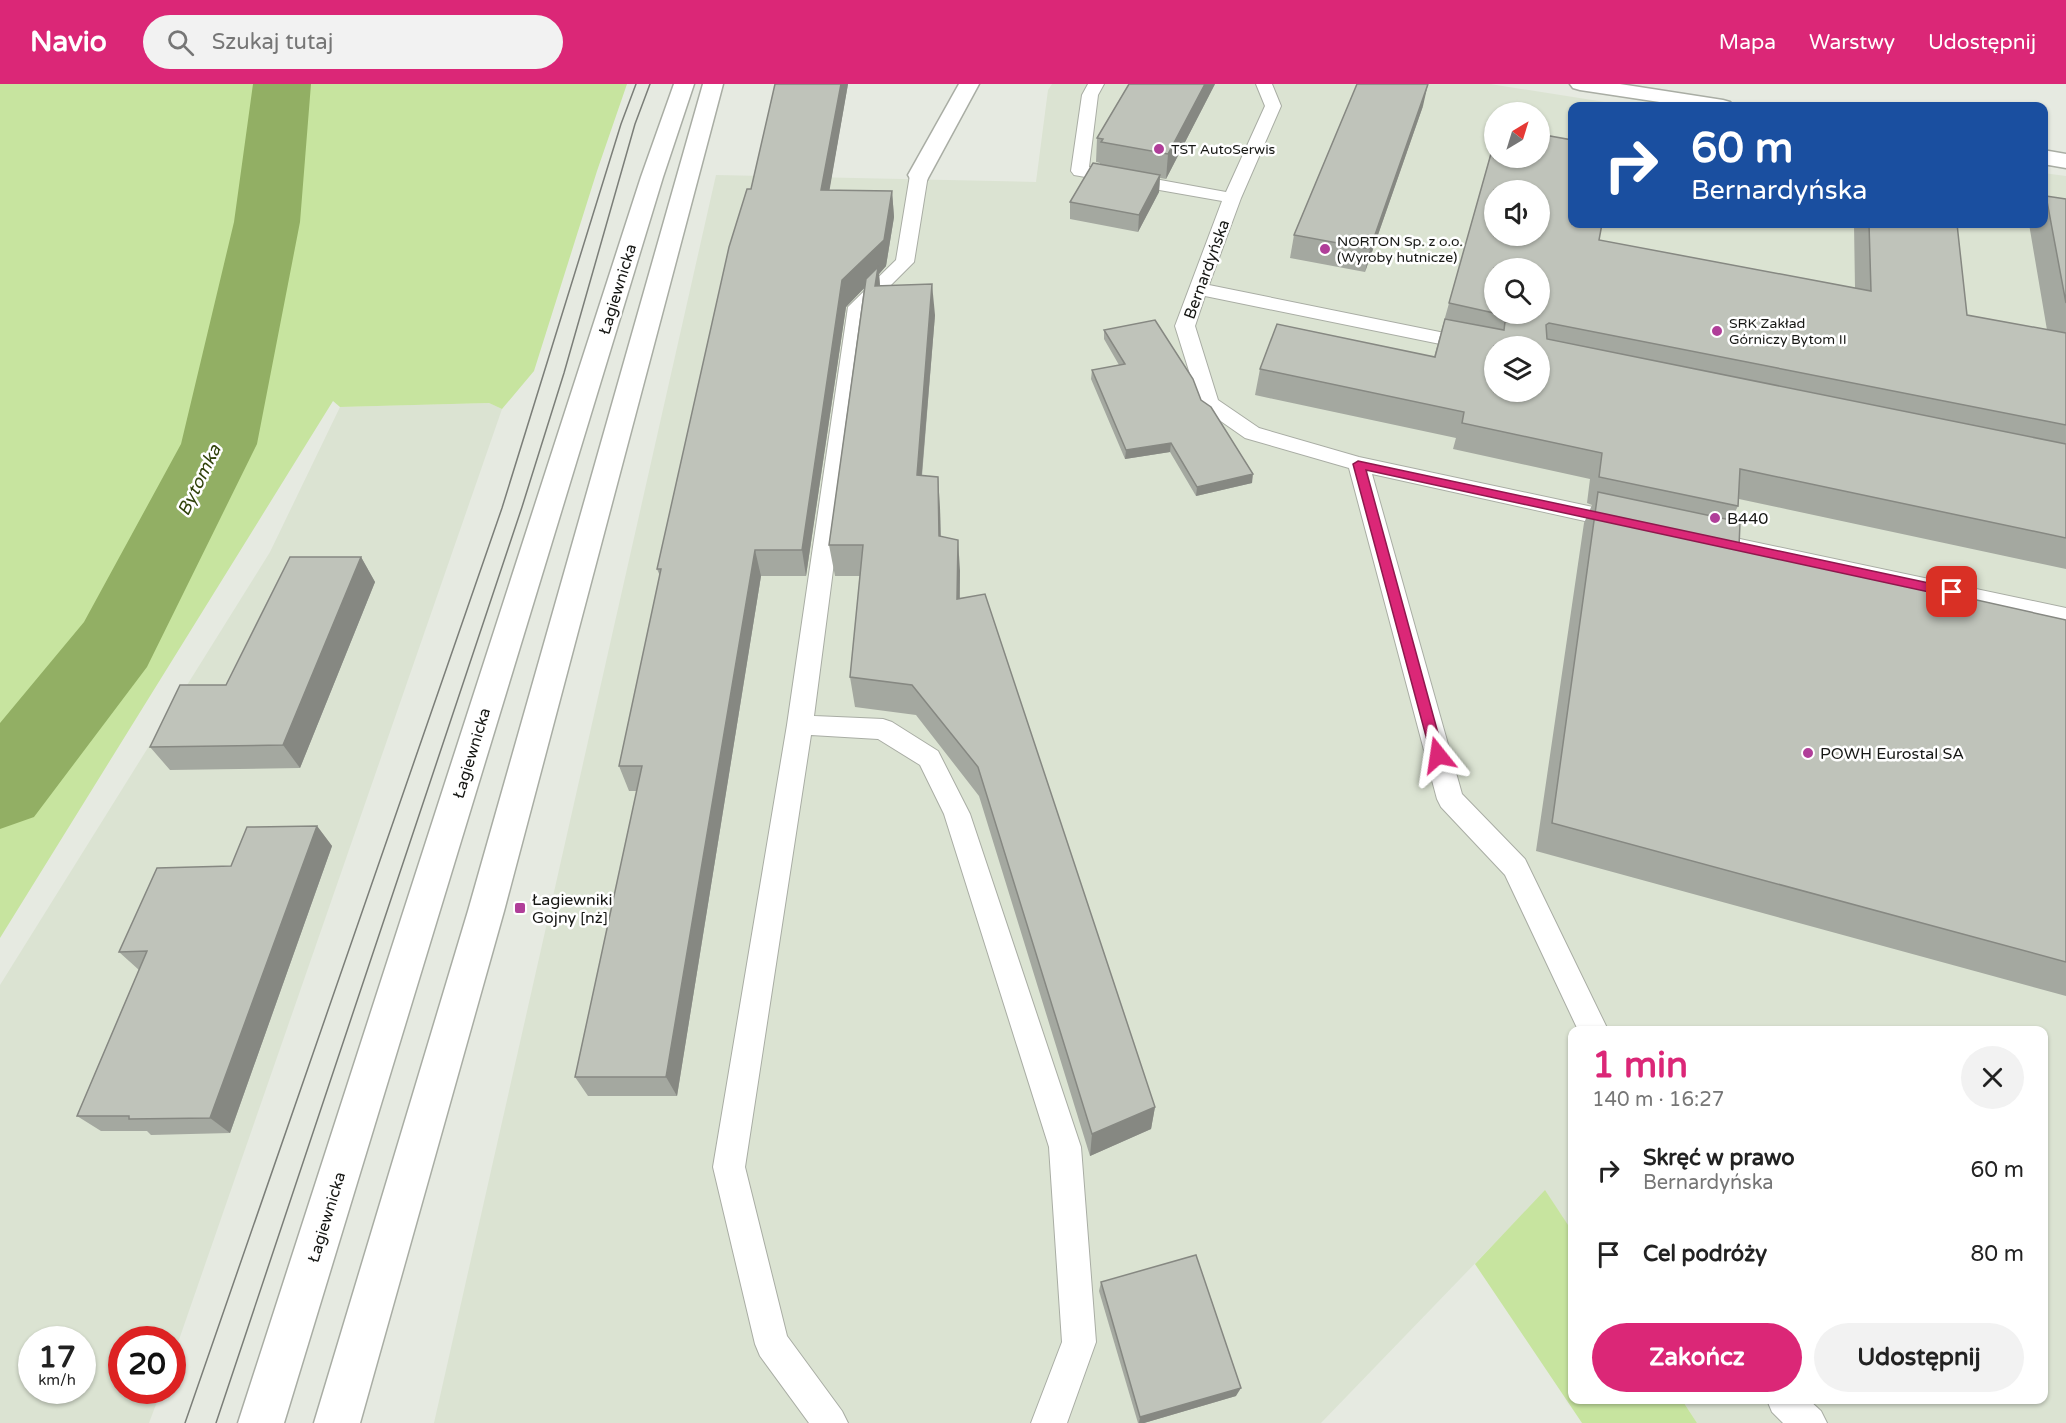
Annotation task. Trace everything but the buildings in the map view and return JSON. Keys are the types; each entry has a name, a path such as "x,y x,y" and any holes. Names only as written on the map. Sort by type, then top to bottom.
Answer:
{"main road":[{"name":"Łagiewnicka","path":"261,1423 645,199 684,84"},
{"path":"337,1423 486,911 713,84"},
{"path":"919,175 969,84"},
{"path":"1580,84 1697,102"},
{"path":"2048,158 2066,161"}],"lane":[{"path":"1096,84 1090,95 1080,171 1232,198"},
{"name":"Bernardyńska","path":"1264,84 1273,106 1232,198 1185,326 1209,403 1252,433 1358,464 1637,524"},
{"path":"830,1423 772,1344 729,1167 800,725 858,307 904,262 919,175"},
{"path":"1199,289 1484,347"},
{"path":"1358,464 1450,799 1515,867 1591,1026"},
{"path":"1683,534 2066,617"},
{"path":"800,725 883,729 929,758 957,814 1065,1147 1080,1342 1049,1423"},
{"path":"1788,1404 1809,1423"}],"shaded area":[{"path":"1052,84 1490,84 1605,102 1568,102 1568,228 2048,228 2048,174 2066,176 2066,1423 1697,1423 1685,1404 2048,1404 2048,1026 1568,1026 1568,1225 1545,1191 1321,1423 434,1423 716,175 1036,182 1048,90"},
{"path":"489,403 502,409 184,1326 108,1326 108,1404 156,1404 149,1423 0,1423 0,985 270,552 340,407"}],"green space":[{"path":"0,84 627,84 534,371 502,409 489,403 340,407 333,401 0,938"},
{"path":"1545,1190 1568,1225 1568,1402 1475,1264"},
{"path":"1569,1404 1685,1404 1697,1423 1582,1423"}],"waterway":[{"name":"Bytomka","path":"0,790 116,644 219,444 267,222 282,84"}],"tram line":[{"path":"185,1423 502,508 621,124 636,84"},
{"path":"216,1423 522,507 564,373 635,124 650,84"}],"place":[{"name":"TST AutoSerwis","path":"1159,149"},
{"name":"NORTON Sp. z o.o. (Wyroby hutnicze)","path":"1325,249"},
{"name":"SRK Zakład Górniczy Bytom II","path":"1717,331"},
{"name":"B440","path":"1715,518"},
{"name":"POWH Eurostal SA","path":"1808,753"},
{"name":"Łagiewniki Gojny [nż]","path":"520,908"}],"route":[{"path":"1438,755 1358,464 1952,592"}]}
